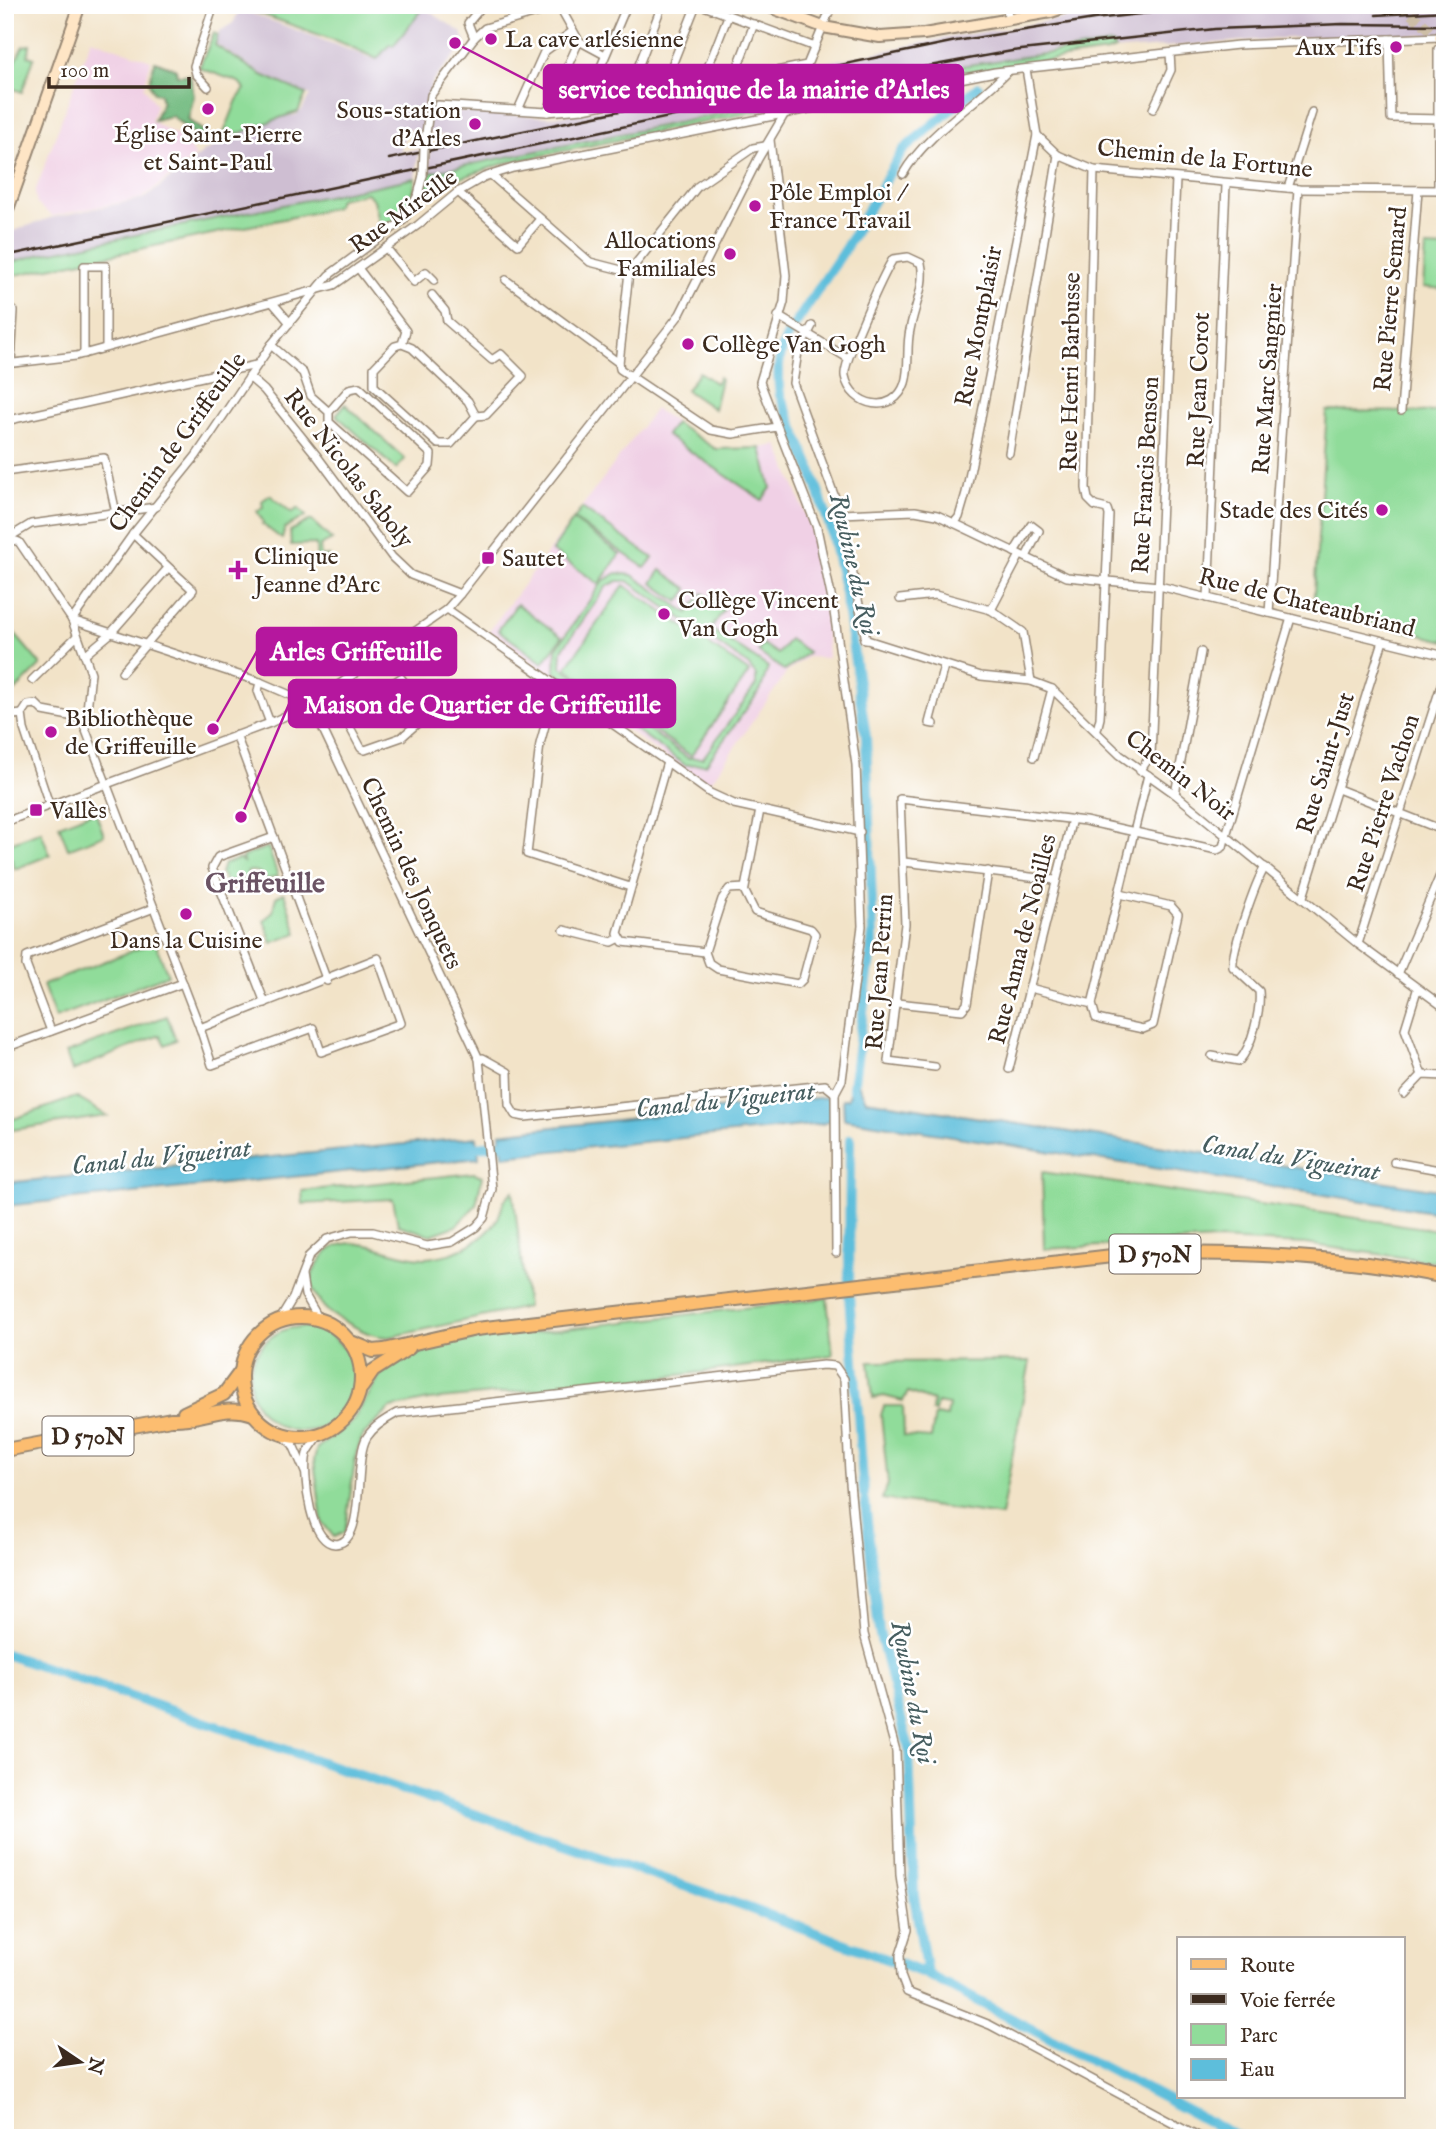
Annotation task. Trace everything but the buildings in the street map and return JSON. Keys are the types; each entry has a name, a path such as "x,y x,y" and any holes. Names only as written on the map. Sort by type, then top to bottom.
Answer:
{"main road":[{"path":"5,218 80,5"},
{"path":"764,5 823,27 880,37 1051,12 1072,5"},
{"name":"D 570N","path":"351,1342 373,1351 476,1329 1038,1263 1181,1252 1314,1258 1445,1277"},
{"path":"295,1317 319,1319 332,1325 351,1342 360,1363 361,1388 348,1416 319,1435 299,1438 284,1436 261,1423 244,1397 241,1371 245,1354 257,1336 279,1321 295,1317"},
{"name":"D 570N","path":"361,1388 373,1371 415,1344"},
{"name":"D 570N","path":"171,1419 223,1394 241,1371"},
{"name":"D 570N","path":"5,1450 171,1419 185,1420 227,1409 253,1414"}],"street":[{"path":"208,87 194,71 196,57 214,5"},
{"path":"222,5 232,7"},
{"path":"483,5 468,23 474,38 485,28 562,7 579,41 605,55"},
{"path":"511,20 518,5"},
{"path":"583,109 627,5"},
{"path":"625,100 662,5"},
{"path":"661,93 699,5 814,47"},
{"path":"438,105 547,112 583,109 807,65 832,5"},
{"path":"1007,5 1008,19"},
{"path":"701,85 728,16"},
{"path":"733,79 754,24"},
{"path":"518,110 544,52 573,31"},
{"name":"Chemin de Griffeuille","path":"72,620 133,534 196,456 256,365 329,275 404,220 418,195 423,175 425,131 435,88 474,38"},
{"path":"1390,39 1391,118 1441,119"},
{"name":"Rue Mireille","path":"8,364 84,354 334,285 387,248 458,192 491,175 513,168 995,72 1238,45 1390,39 1443,40"},
{"path":"1442,190 1438,49 1443,40"},
{"path":"547,112 579,41"},
{"path":"1153,109 1171,70 1170,53"},
{"path":"1027,69 1037,135"},
{"path":"903,174 947,127 1007,71"},
{"path":"1288,188 1311,112"},
{"path":"5,821 270,723 311,704 447,609 684,308 783,115"},
{"name":"Chemin de la Fortune","path":"1037,135 1058,155 1094,170 1226,185 1298,189 1442,190"},
{"name":"Rue Montplaisir","path":"954,523 959,517 966,493 1037,135"},
{"path":"770,138 786,275 782,318 760,382 817,528 849,703 860,832 863,898 861,952 842,1080 835,1096 836,1253"},
{"path":"765,146 753,148 698,186 628,272 619,363 620,369 711,430 733,434 777,427"},
{"path":"1009,453 1058,155"},
{"name":"Rue Henri Barbusse","path":"1094,170 1086,488 1088,499 1095,506 1107,509 1109,515 1100,718 1097,730"},
{"path":"491,175 590,262 628,272"},
{"name":"Rue Francis Benson","path":"1140,771 1151,755 1175,178"},
{"name":"Rue Jean Corot","path":"1208,598 1226,185"},
{"name":"Rue Marc Sangnier","path":"1269,613 1298,189"},
{"name":"Rue Pierre Semard","path":"1401,411 1418,190"},
{"path":"458,192 518,244 540,219"},
{"path":"387,248 414,282 426,272 434,280"},
{"path":"908,257 921,263 924,278 906,347 906,382 898,395 884,404 865,404 852,393 844,375 846,357 869,314 880,280 893,259 908,257"},
{"path":"84,354 84,266 106,266 106,347"},
{"path":"358,268 406,331 402,344"},
{"path":"506,280 619,363"},
{"path":"432,295 445,310 447,321 492,360 501,355 523,376 486,415 476,416 451,444 438,444 374,386 374,368 395,346 402,344 412,348 468,401 476,416"},
{"path":"273,303 290,323"},
{"path":"8,364 14,311"},
{"path":"782,318 846,357"},
{"path":"812,326 806,333 795,363 795,393 841,514"},
{"path":"271,345 303,373 311,396 329,412 329,422 407,492 430,466 431,454 359,387 349,389 329,412"},
{"path":"5,421 256,365"},
{"name":"Rue Nicolas Saboly","path":"249,377 264,390 317,456 392,557 411,575 460,594"},
{"path":"5,472 104,458 116,513"},
{"path":"8,538 31,524 156,507"},
{"name":"Rue de Chateaubriand","path":"841,514 915,511 954,523 1067,577 1159,586 1445,656"},
{"name":"Chemin Noir","path":"841,514 865,640 981,676 1031,681 1052,689 1120,755 1175,794 1358,944 1445,1008"},
{"path":"5,521 8,538"},
{"path":"122,672 193,590 133,534"},
{"path":"8,538 19,542 72,620 86,654 91,673 85,728 212,1065 313,1028 321,1052 401,1023 378,958 327,981 200,1028"},
{"path":"991,610 1020,555"},
{"path":"86,654 110,634 168,568"},
{"path":"900,599 935,595 991,610 1023,632 1031,681"},
{"path":"447,609 710,793 734,804 860,832"},
{"path":"1072,819 1217,850 1223,846 1292,618"},
{"path":"72,620 260,682 311,704"},
{"path":"32,680 77,636"},
{"name":"Rue Saint-Just","path":"1303,897 1383,641"},
{"path":"1175,794 1201,652"},
{"path":"934,724 929,723 944,666"},
{"name":"Rue Pierre Vachon","path":"1358,944 1445,673"},
{"path":"330,690 344,716 365,750 402,737 420,720 418,702 401,678 344,716"},
{"path":"260,682 258,691 270,723"},
{"path":"556,685 540,744 527,854 630,887"},
{"path":"1034,757 1052,689"},
{"path":"50,804 24,729 22,714 28,705 36,704 43,711 85,719"},
{"name":"Chemin des Jonquets","path":"279,1321 317,1247 338,1235 373,1232 427,1246 440,1245 463,1237 484,1218 492,1189 492,1165 479,1059 311,704"},
{"path":"5,716 22,714"},
{"path":"236,735 327,981"},
{"path":"564,930 612,942 619,936 630,887 667,762"},
{"path":"1119,894 1171,906 1178,914 1156,1022 1143,1029 1097,1018 1093,1004 1133,832 1149,775"},
{"path":"1338,789 1445,831"},
{"name":"Rue Jean Perrin","path":"935,1067 888,1061 905,925 900,799 1072,819"},
{"path":"745,888 729,890 722,899 705,952 709,963 718,969 798,984 803,979 815,934 810,929 755,912 745,888 760,810"},
{"name":"Rue Anna de Noailles","path":"1009,1069 1072,819"},
{"path":"265,1003 212,868 218,857 274,837"},
{"path":"904,862 1055,880"},
{"path":"1398,974 1445,864"},
{"path":"1212,1056 1239,1061 1246,1054 1260,1001 1259,991 1233,967 1232,960 1241,926 1265,866"},
{"path":"897,1003 962,1010 967,1003 988,871"},
{"path":"51,1031 26,964 27,956 155,908"},
{"path":"619,936 637,945 705,952"},
{"path":"5,1048 183,983"},
{"path":"1030,988 1093,1004"},
{"path":"1417,990 1405,1030 1422,1075"},
{"path":"479,1059 484,1058 508,1072 509,1105 515,1115 525,1117 825,1086 835,1096"},
{"path":"1404,1094 1422,1075 1445,1076"},
{"path":"1394,1161 1445,1171"},
{"path":"302,1272 305,1295 319,1319"},
{"path":"284,1436 303,1462 315,1531 327,1543 340,1544 349,1538 355,1518 360,1458 366,1437 381,1422 397,1413 823,1365 835,1366 844,1379 849,1472 864,1634 896,1751 900,1875 908,1930 900,1955 901,1976 907,1992 990,2025 1202,2138"},
{"path":"309,1489 307,1454 319,1435"}],"shaded area":[{"path":"1163,5 1445,5 1445,35 1284,38 1123,50 1115,47 1067,49 864,83 428,173 430,149 457,138 407,129 400,152 419,149 415,178 5,264 5,234 50,218 145,198 205,151 275,118 296,115 302,110 310,95 262,74 216,44 220,31 233,23 240,9 376,60 390,45 393,47 424,8 461,32 466,42 433,81 422,112 405,112 443,119 449,111 550,117 581,113 946,38 1109,11"},
{"path":"91,39 151,60 144,87 156,105 151,121 177,135 196,156 142,198 52,216 37,204 35,192"},
{"name":"Collège Vincent Van Gogh","path":"655,409 716,449 742,451 778,445 811,528 824,596 828,658 807,657 787,672 707,787 489,631"}],"green space":[{"path":"236,5 417,5 423,9 393,46 390,44 377,59 345,44"},
{"path":"214,33 218,35 215,45 262,75 306,94 298,112 222,138 237,100 245,89 239,82 199,68"},
{"path":"1112,44 1115,49 1107,52 937,76 933,70"},
{"path":"30,45 28,56 34,58 22,92 11,88 9,75 23,46"},
{"path":"155,61 176,69 177,75 190,75 194,96 188,120 207,133 209,139 189,131 172,116 154,120 162,103 160,94 154,93 149,83"},
{"path":"927,72 926,77 505,163 425,190 428,173"},
{"path":"415,178 413,195 405,209 381,230 374,200 367,193 339,199 336,207 312,213 11,276 5,271 5,264 38,255"},
{"path":"1426,247 1445,248 1445,289 1423,287"},
{"path":"699,372 715,383 719,377 721,379 714,409 686,390"},
{"path":"345,404 405,459 396,469 336,415"},
{"name":"Stade des Cités","path":"1327,411 1445,412 1445,641 1313,608"},
{"path":"675,423 716,449 761,448 771,488 762,500 666,435"},
{"path":"270,495 292,513 298,508 306,516 285,528 282,539 262,524 264,523 257,511 263,508 262,501"},
{"path":"582,508 653,558 645,568 574,519"},
{"path":"311,520 332,540 320,546 321,557 329,556 324,565 317,566 316,544 291,545 290,531"},
{"path":"573,520 620,554 599,584 552,551"},
{"path":"661,570 688,589 679,602 652,583"},
{"path":"617,573 632,575 688,613 703,593 725,608 711,629 768,667 761,689 706,764 685,765 555,672 556,649 603,581","holes":["618,581 628,581 748,665 756,675 756,685 703,758 688,758 561,667 562,650 607,586"]},
{"path":"624,585 749,672 691,756 566,668"},
{"path":"517,604 562,637 543,663 498,630"},
{"path":"13,632 41,665 5,701 5,636"},
{"path":"789,639 808,652 785,671 758,652 763,644 778,654"},
{"path":"95,811 104,835 68,849 59,825"},
{"path":"41,831 50,855 15,869 5,845"},
{"path":"268,847 278,876 267,880 258,872 250,871 247,872 248,877 226,883 221,873 224,864 239,859 243,862 242,857"},
{"path":"284,893 297,933 272,943 264,920 273,912 276,897"},
{"path":"155,942 168,975 55,1018 43,985"},
{"path":"167,1016 176,1040 165,1045 160,1035 72,1071 66,1053"},
{"path":"76,1097 107,1116 5,1131 5,1122"},
{"path":"1042,1172 1445,1231 1445,1263 1305,1244 1217,1240 1044,1249"},
{"path":"474,1173 482,1176 476,1205 456,1226 431,1235 398,1225 393,1199 303,1204 302,1191"},
{"path":"513,1191 527,1307 382,1337 332,1315 315,1294 311,1281 313,1272 326,1254 338,1246 351,1243 425,1258 452,1253 471,1244 490,1230"},
{"path":"827,1298 833,1355 641,1380 429,1400 391,1408 363,1435 356,1454 345,1532 334,1537 322,1522 314,1460 317,1448 352,1422 380,1376 395,1363 447,1343"},
{"path":"302,1327 322,1331 339,1342 350,1359 354,1379 350,1399 339,1416 322,1427 302,1431 282,1427 265,1416 254,1399 250,1379 254,1359 265,1342 282,1331"},
{"path":"1030,1361 1001,1516 882,1499 888,1484 881,1415 884,1406 903,1406 904,1436 931,1438 935,1415 947,1417 949,1405 937,1403 935,1412 932,1412 933,1401 908,1392 903,1401 884,1396 873,1398 869,1362"}],"water":[{"path":"855,1078 866,1100 1445,1191 1445,1214 844,1119 843,1099 848,1099"},
{"path":"826,1097 831,1100 832,1120 822,1124 503,1156 500,1133"},
{"path":"477,1137 479,1158 5,1206 5,1183"}],"waterway":[{"name":"Roubine du Roi","path":"853,1089 873,935 866,737 845,593 831,530 812,472 780,395 779,366 786,338 845,249 903,150 978,87"},
{"name":"Roubine du Roi","path":"850,1139 849,1295 864,1494"},
{"name":"Canal du Vigueirat","path":"468,1148 512,1143"},
{"name":"Roubine du Roi","path":"865,1502 879,1631 909,1749 914,1896 927,1974"},
{"path":"5,1654 743,1906 924,1973 1240,2138"}],"tunnel":[{"path":"1399,5 1440,37"}],"railway":[{"path":"389,159 956,41 1094,19 1177,10 1270,5"},
{"path":"1316,5 1382,9"},
{"path":"1376,15 1445,11"},
{"path":"5,256 803,89 1012,51 1215,29 1342,24 1445,25"}],"place":[{"name":"La cave arlésienne","path":"491,39"},
{"name":"service technique de la mairie d'Arles","path":"455,43"},
{"name":"Aux Tifs","path":"1396,47"},
{"name":"Église Saint-Pierre et Saint-Paul","path":"208,109"},
{"name":"Sous-station d'Arles","path":"475,124"},
{"name":"Pôle Emploi / France Travail","path":"755,206"},
{"name":"Allocations Familiales","path":"730,254"},
{"name":"Collège Van Gogh","path":"688,344"},
{"name":"Stade des Cités","path":"1382,510"},
{"name":"Sautet","path":"488,558"},
{"name":"Clinique Jeanne d'Arc","path":"238,570"},
{"name":"Collège Vincent Van Gogh","path":"664,614"},
{"name":"Arles Griffeuille","path":"213,729"},
{"name":"Bibliothèque de Griffeuille","path":"51,732"},
{"name":"Vallès","path":"36,810"},
{"name":"Maison de Quartier de Griffeuille","path":"241,817"},
{"name":"Dans la Cuisine","path":"186,914"}],"district":[{"name":"Griffeuille","path":"265,882"}]}
